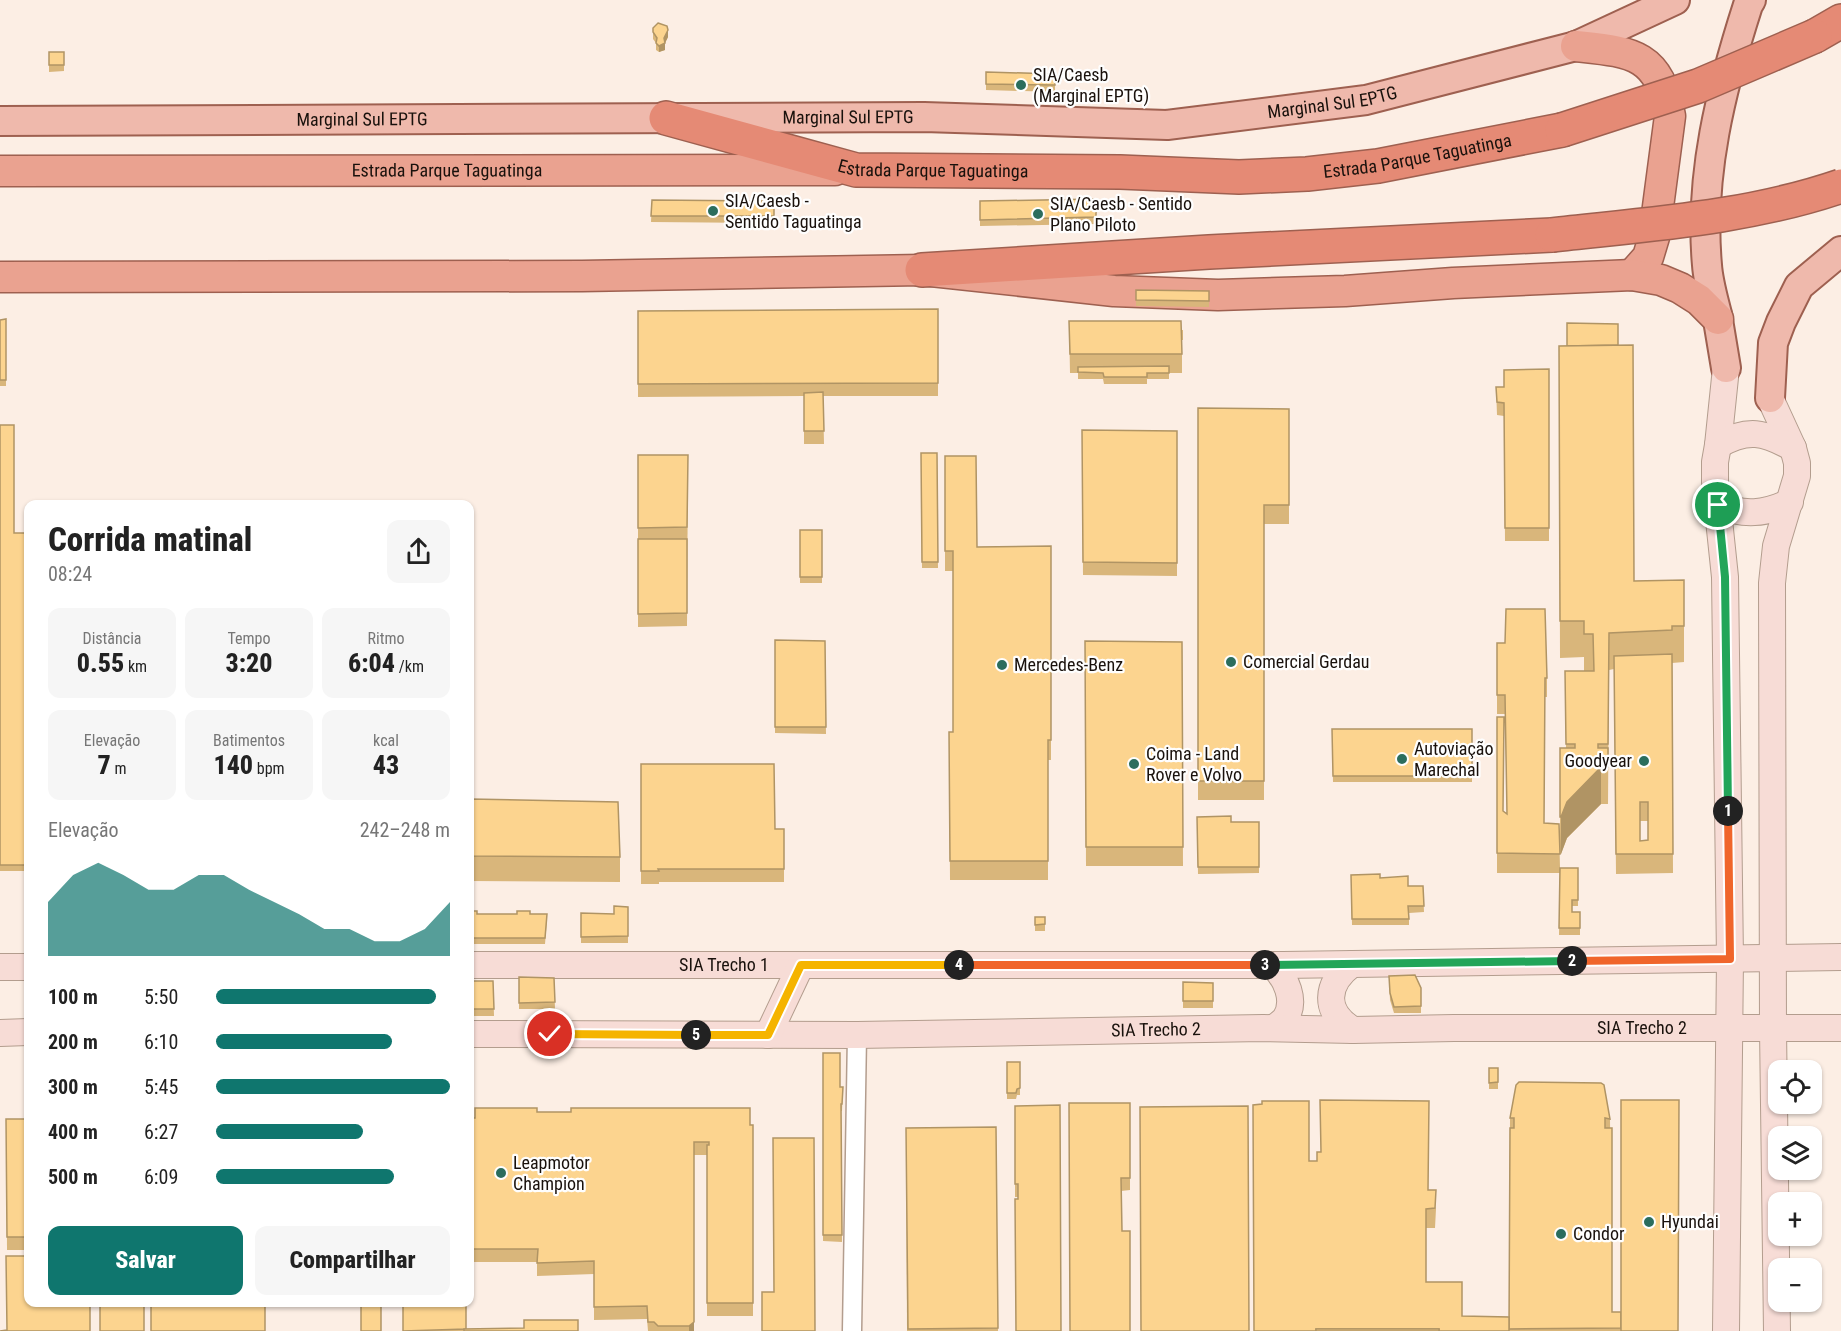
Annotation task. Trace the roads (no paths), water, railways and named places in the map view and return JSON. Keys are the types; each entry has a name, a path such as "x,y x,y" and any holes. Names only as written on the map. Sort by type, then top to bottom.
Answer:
{"highway":[{"name":"Estrada Parque Taguatinga","path":"0,171 856,170 1119,172 1239,177 1307,174 1377,166 1562,130 1698,86 1828,28"},
{"path":"1576,46 1621,51 1641,60 1653,70 1662,84 1668,104 1670,116 1654,237 1648,257 1632,275"},
{"path":"666,118 856,170"},
{"path":"0,277 582,276 922,270 1209,252 1552,235 1727,216 1778,205 1841,186"},
{"path":"922,270 1114,291 1218,295 1345,291 1453,283 1632,275 1661,280 1680,288 1699,300 1718,319"}],"main road":[{"name":"Marginal Sul EPTG","path":"0,121 924,117 1167,125 1366,100 1576,46 1675,0"},
{"path":"1726,1331 1730,959 1725,577 1714,482 1726,368 1707,267 1705,222 1708,173 1716,122 1735,47 1751,0"},
{"path":"1777,1331 1773,1029 1772,583 1776,546 1797,476 1797,463 1793,448 1770,398 1773,344 1799,286 1841,251"},
{"path":"1718,445 1733,436 1759,433 1775,438 1793,448"},
{"path":"1718,505 1733,511 1756,513 1790,502"},
{"name":"SIA Trecho 1","path":"474,965 1272,965 1841,957"},
{"path":"1352,964 1341,972 1331,993 1335,1016 1353,1030"},
{"path":"768,1035 801,965"},
{"path":"1272,965 1282,973 1289,990 1290,1005 1285,1019 1273,1028"},
{"path":"0,967 24,966"},
{"name":"SIA Trecho 2","path":"474,1034 856,1035 1273,1028 1353,1030 1841,1028"},
{"path":"0,1033 24,1032"}],"street":[{"path":"852,1331 856,1035"}],"place":[{"name":"SIA/Caesb (Marginal EPTG)","path":"1021,85"},
{"name":"SIA/Caesb - Sentido Taguatinga","path":"713,211"},
{"name":"SIA/Caesb - Sentido Plano Piloto","path":"1038,214"},
{"name":"Comercial Gerdau","path":"1231,662"},
{"name":"Mercedes-Benz","path":"1002,665"},
{"name":"Autoviação Marechal","path":"1402,759"},
{"name":"Goodyear","path":"1644,761"},
{"name":"Coima - Land Rover e Volvo","path":"1134,764"},
{"name":"Leapmotor Champion","path":"501,1173"},
{"name":"Hyundai","path":"1649,1222"},
{"name":"Condor","path":"1561,1234"}]}
